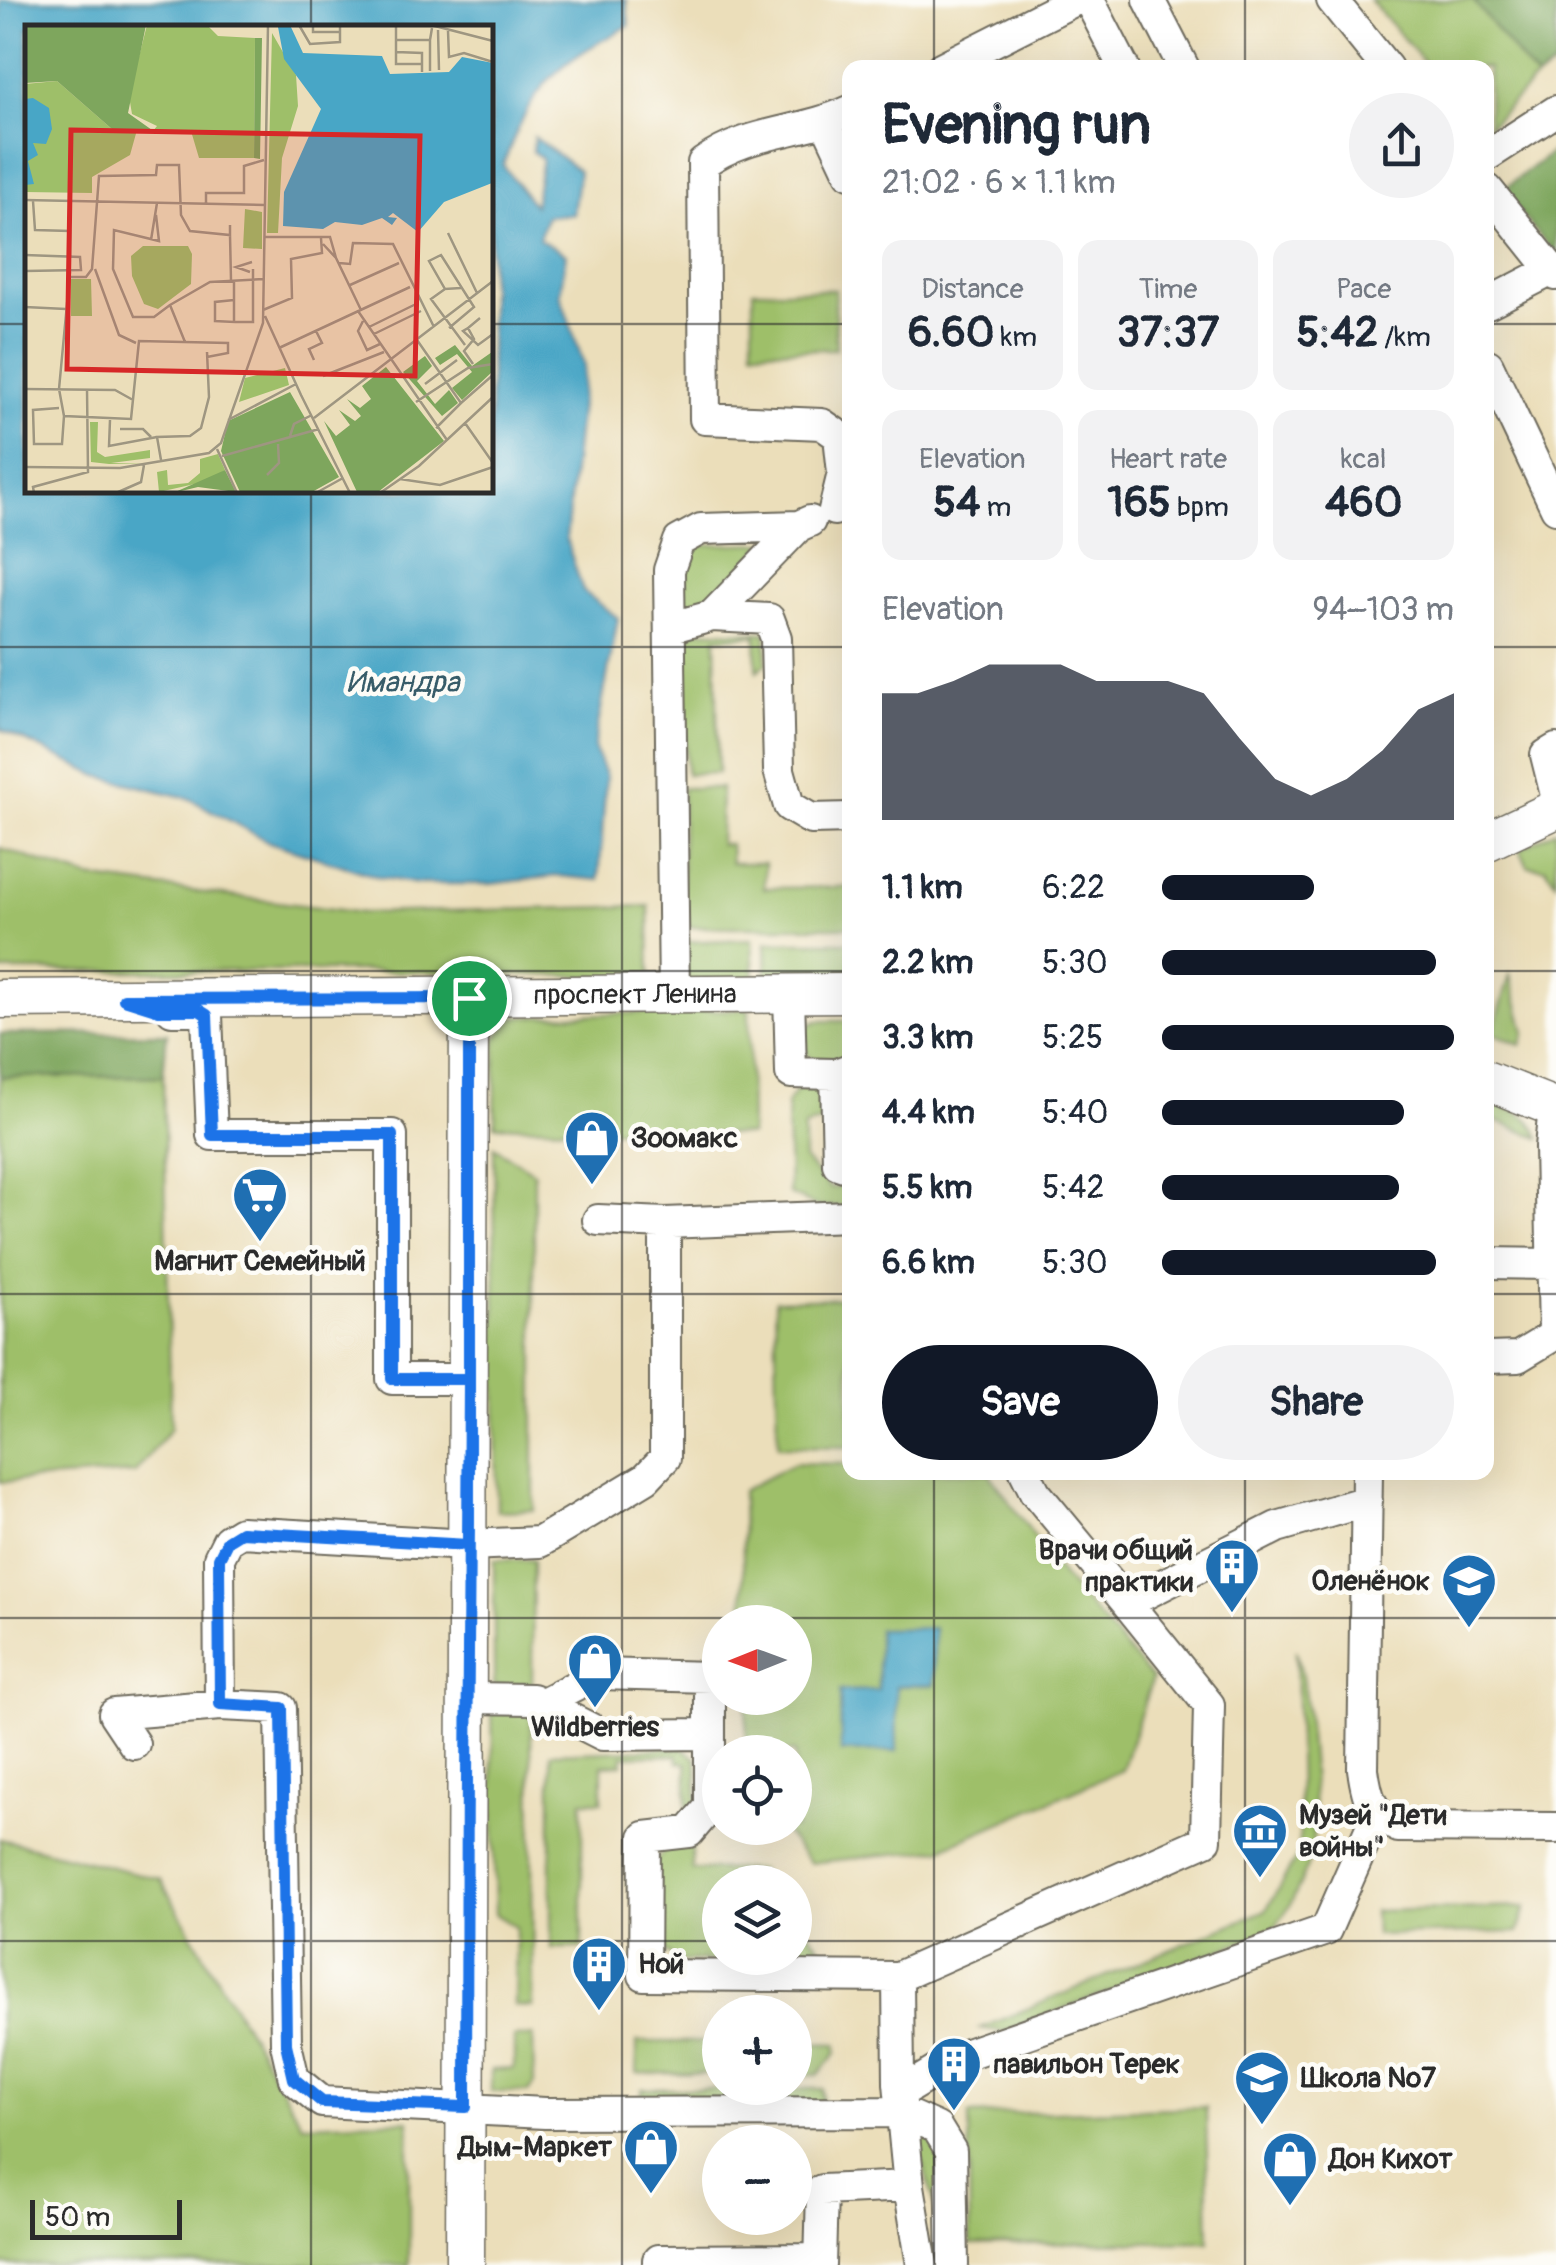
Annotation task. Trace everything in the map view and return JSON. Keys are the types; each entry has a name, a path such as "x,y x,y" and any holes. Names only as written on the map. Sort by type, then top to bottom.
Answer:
{"main road":[{"path":"1494,838 1556,808"},
{"name":"проспект Ленина","path":"0,999 842,993"},
{"path":"465,2265 469,998"},
{"path":"1494,1082 1555,1107"}],"street":[{"path":"987,58 1075,0"},
{"path":"1089,0 1120,60"},
{"path":"1149,0 1180,60"},
{"path":"1332,0 1381,60"},
{"path":"1494,150 1556,111"},
{"path":"838,116 730,144 703,163 705,418 822,424 840,436 842,461"},
{"path":"1494,197 1554,272 1494,301"},
{"path":"1494,378 1556,508"},
{"path":"712,616 799,526 842,506"},
{"path":"674,996 669,570 679,541 701,529 799,526"},
{"path":"672,627 712,616 769,619 776,638 779,770 790,806 811,819 842,818"},
{"path":"1556,749 1546,755 1556,795"},
{"path":"788,993 791,1072 842,1072"},
{"path":"124,999 159,1010 199,1010 207,1015 212,1135 392,1135 392,1379 469,1379"},
{"path":"842,1090 838,1164 842,1165"},
{"path":"1494,1358 1518,1358 1555,1334 1555,1107"},
{"path":"598,1220 665,1223 842,1216"},
{"path":"220,1704 219,1558 228,1540 241,1532 468,1545 540,1542 646,1478 665,1458 665,1223"},
{"path":"1494,1263 1553,1264"},
{"path":"541,1704 599,1674 710,1677 710,1807 690,1832 644,1837 644,1975 898,1977 1206,1840 1209,1705 1029,1480"},
{"path":"1127,1603 1277,1527 1367,1487 1363,1769 1366,1796 1376,1816 1398,1827 1556,1828"},
{"path":"467,1698 532,1700 603,1735 709,1734"},
{"path":"134,1744 114,1714 220,1704 282,1708 286,2044 294,2079 322,2102 545,2113 900,2103 937,2128 951,2151 953,2265"},
{"path":"900,2103 961,2056 1326,1930 1376,1816"},
{"path":"898,1977 900,2103 909,2186 927,2262"},
{"path":"658,2265 658,2260 820,2262 822,2190 909,2186"}],"green space":[{"path":"1370,0 1473,0 1536,79 1494,121 1494,60 1422,60"},
{"path":"1473,0 1556,0 1556,65 1536,79"},
{"path":"1556,149 1556,255 1501,191"},
{"path":"753,290 835,290 836,349 753,350"},
{"path":"766,543 709,605 681,612 678,574 697,545"},
{"path":"695,630 766,633 767,663 757,671 756,635 716,638 718,773 686,774 684,641"},
{"path":"682,788 721,788 720,844 730,844 731,863 765,863 764,888 842,887 842,927 682,927"},
{"path":"1556,830 1556,882 1546,868 1528,866 1520,849"},
{"path":"0,848 89,878 364,913 649,906 650,978 383,971 0,971"},
{"path":"752,939 754,982 681,983 682,942"},
{"path":"766,942 842,942 842,980 767,979"},
{"path":"1510,975 1525,1032 1521,1045 1494,1033"},
{"path":"749,1009 750,1135 495,1125 496,1038 515,1017"},
{"path":"817,1021 842,1021 842,1060 814,1060 806,1054 805,1026"},
{"path":"167,1033 163,1076 0,1077 0,1034"},
{"path":"163,1076 171,1428 135,1473 0,1482 0,1077"},
{"path":"813,1086 820,1095 822,1121 804,1127 804,1159 830,1188 842,1187 842,1206 818,1207 789,1194 787,1103 798,1089"},
{"path":"1494,1103 1526,1117 1540,1138 1494,1120"},
{"path":"494,1147 534,1172 534,1510 497,1511"},
{"path":"842,1298 842,1447 778,1446 775,1300"},
{"path":"795,1463 842,1464 842,1480 994,1480 1065,1579 1152,1679 1122,1770 940,1849 810,1863 795,1845 812,1845 812,1735 747,1735 746,1715 812,1715 812,1605 744,1605 742,1491"},
{"path":"494,1560 533,1560 532,1687 494,1685"},
{"path":"1296,1650 1311,1752 1313,1836 1300,1884 1273,1930 1003,2032 981,2028 1266,1910 1300,1851"},
{"path":"492,1708 531,1711 533,2007 515,2006 516,1927 495,1914"},
{"path":"683,1748 697,1759 698,1809 687,1819 687,1763 678,1762 678,1755 623,1756 622,1764 602,1765 602,1801 582,1801 582,1948 551,1948 551,1753"},
{"path":"0,1839 160,1879 302,2124 409,2120 409,2265 0,2265"},
{"path":"691,1844 692,1870 702,1870 702,1961 679,1961 656,1945 655,1862 669,1845"},
{"path":"1526,1907 1518,1932 1375,1935 1374,1911"},
{"path":"812,1936 833,1963 812,1963"},
{"path":"533,2036 534,2084 528,2092 491,2092 491,2070 514,2069 514,2037"},
{"path":"637,2042 702,2042 702,2074 637,2073"},
{"path":"812,2043 837,2044 837,2053 818,2075 812,2075"},
{"path":"642,2089 702,2089 702,2103 642,2103"},
{"path":"812,2089 822,2089 822,2103 812,2103"},
{"path":"1206,2107 1209,2241 970,2245 969,2115"},
{"path":"926,2135 941,2153 942,2226 918,2150"}],"water":[{"name":"Имандра","path":"0,0 626,0 629,26 581,53 549,80 525,114 503,165 534,206 542,158 533,152 534,137 579,171 573,214 546,216 539,239 566,254 560,294 584,365 566,539 583,591 618,618 594,747 606,777 599,880 558,876 489,884 418,884 378,877 269,842 188,798 98,776 0,729"},
{"path":"934,1628 934,1685 896,1686 897,1751 841,1752 840,1691 878,1690 878,1629"}],"place":[{"name":"Зоомакс","path":"592,1187"},
{"name":"Магнит Семейный","path":"260,1244"},
{"name":"Врачи общий практики","path":"1232,1615"},
{"name":"Оленёнок","path":"1469,1630"},
{"name":"Wildberriеs","path":"595,1710"},
{"name":"Музей \"Дети войны\"","path":"1260,1880"},
{"name":"Ной","path":"599,2013"},
{"name":"павильон Терек","path":"954,2113"},
{"name":"Школа №7","path":"1262,2127"},
{"name":"Дым-Маркет","path":"651,2196"},
{"name":"Дон Кихот","path":"1290,2208"}],"route":[{"path":"469,998 470,1134 469,1521 466,2107 322,2102 294,2079 286,2044 282,1708 220,1704 219,1558 228,1540 241,1532 468,1545 469,1379 392,1379 392,1135 212,1135 207,1015 199,1010 159,1010 124,999 469,998"}]}
